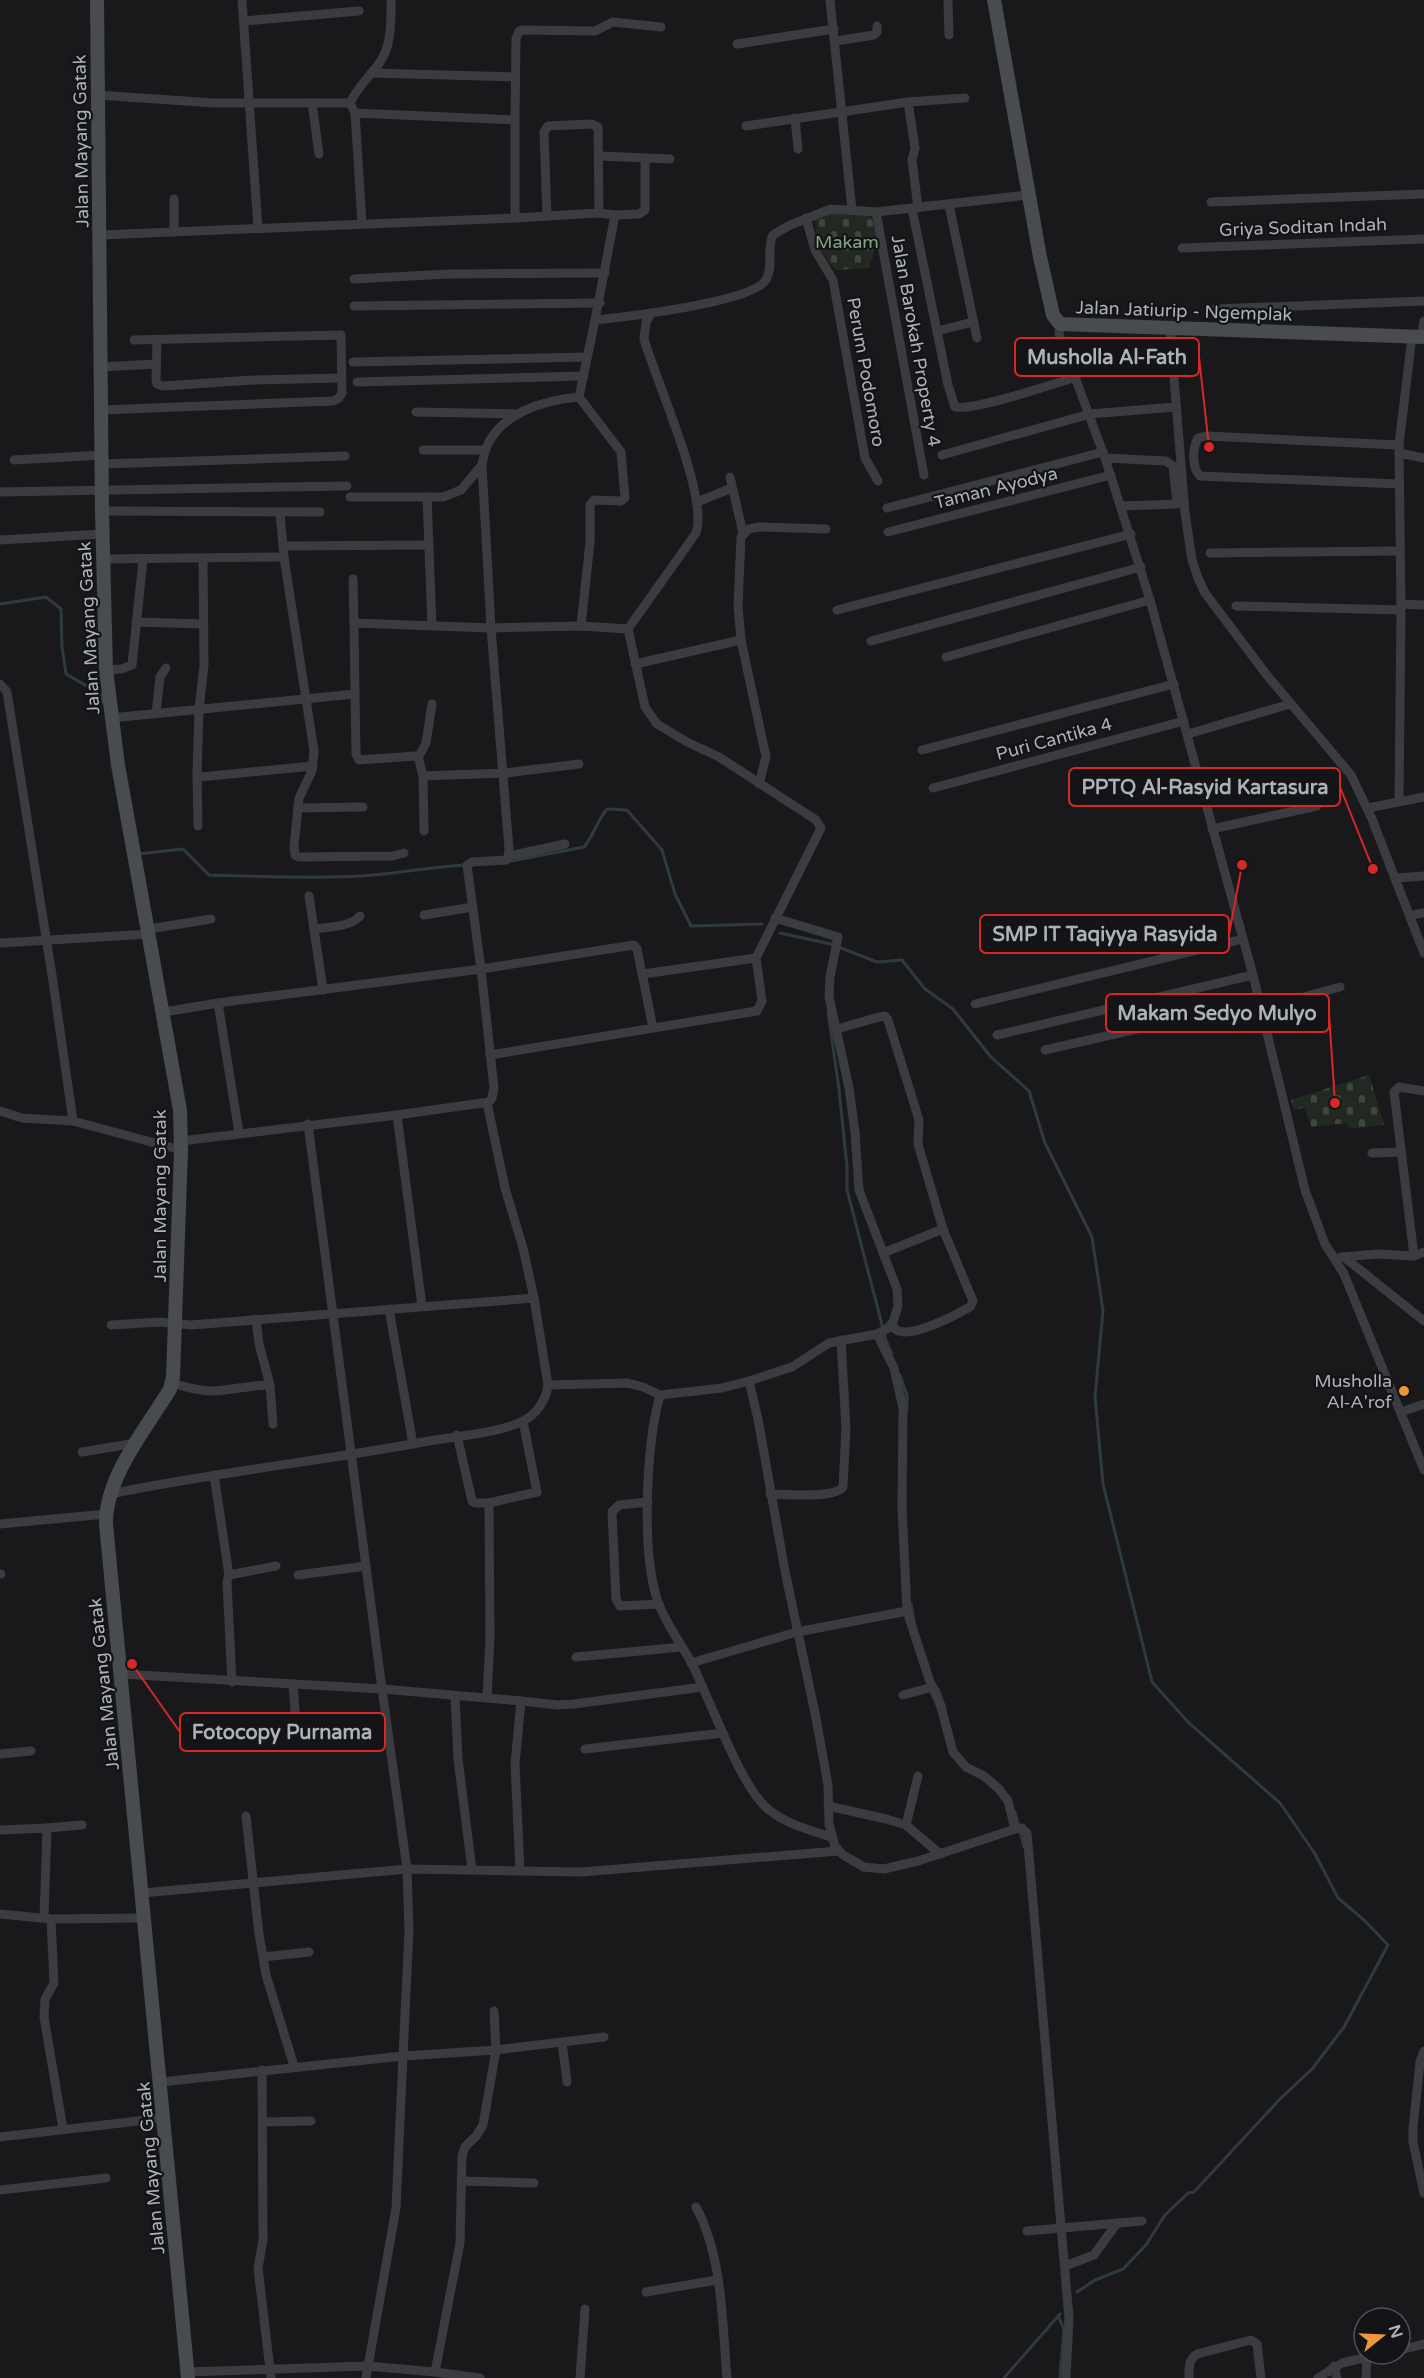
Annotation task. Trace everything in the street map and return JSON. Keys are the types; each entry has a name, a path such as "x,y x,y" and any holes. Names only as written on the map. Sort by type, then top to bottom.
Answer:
{"street":[{"name":"Jalan Mayang Gatak","path":"97,0 102,534 106,670 111,718 180,1110 181,1145 177,1323 172,1383 136,1443 110,1494 106,1514 188,2375"},
{"path":"242,0 258,228"},
{"path":"350,103 357,89 378,65 388,45 391,0"},
{"path":"830,0 852,210"},
{"path":"948,0 949,35"},
{"name":"Jalan Jatiurip - Ngemplak","path":"994,0 1028,195 1051,309 1060,324 1419,336"},
{"path":"244,21 359,11"},
{"path":"515,218 517,34 523,30 595,31 613,22 661,27"},
{"path":"836,41 874,35 877,32 877,26"},
{"path":"737,44 834,29"},
{"path":"371,73 515,77"},
{"path":"98,94 173,101 350,103"},
{"path":"746,126 908,102 965,99"},
{"path":"908,102 915,148 912,160 915,209 950,394 956,407 962,409 1076,377"},
{"path":"312,103 319,154"},
{"path":"350,103 355,114 362,223"},
{"path":"355,114 515,120"},
{"path":"795,118 798,149"},
{"path":"547,216 546,127 596,125 599,130 600,156 599,213"},
{"path":"600,156 670,159"},
{"path":"100,235 599,213 639,214 645,210 645,158"},
{"path":"1211,202 1424,194"},
{"path":"596,321 728,299 755,291 767,277 773,235 831,208 876,212 1028,195"},
{"path":"174,200 174,231"},
{"path":"949,205 977,338"},
{"name":"Jalan Barokah Property 4","path":"876,212 924,475"},
{"path":"579,397 586,357 600,303 615,215"},
{"name":"Perum Podomoro","path":"806,218 815,250 833,280 866,458 878,481"},
{"name":"Griya Soditan Indah","path":"1182,248 1424,239"},
{"path":"354,279 449,274 605,273"},
{"path":"1215,309 1424,301"},
{"path":"354,306 600,303"},
{"path":"490,1055 757,1011 762,1001 756,958 821,828 816,820 719,757 657,724 645,707 628,629 696,533 699,523 697,502 688,467 644,339 646,314"},
{"path":"1399,801 1401,607 1399,449 1419,336 1424,321"},
{"path":"937,330 973,322"},
{"path":"1060,324 1059,334 1090,414 1141,567 1253,975 1305,1190 1322,1237 1344,1274 1401,1412 1421,1453 1424,1470"},
{"path":"1178,329 1176,406 1185,513 1192,560 1198,578 1205,593 1290,704 1351,775 1372,807 1401,878 1410,915 1424,953"},
{"path":"101,410 333,401 341,396 341,335 134,340"},
{"path":"157,340 156,380 157,384 163,386 253,380 340,378"},
{"path":"353,362 586,357"},
{"path":"101,367 156,364"},
{"path":"357,382 584,376"},
{"path":"509,856 505,773 491,628 482,465 485,450 498,429 518,414 556,400 579,397"},
{"path":"579,397 621,452 625,498 621,501 594,500 590,505 585,627"},
{"path":"942,455 1090,414 1176,406"},
{"path":"416,412 518,414"},
{"path":"1399,484 1200,476 1196,471 1194,447 1198,438 1206,436 1399,449 1424,458"},
{"path":"423,450 485,450"},
{"path":"887,508 1104,455 1166,461 1173,466 1177,504 1121,506"},
{"path":"14,460 345,456"},
{"path":"350,496 443,497 458,492 482,465"},
{"name":"Taman Ayodya","path":"888,532 1111,475"},
{"path":"730,477 743,533 738,553 738,606 741,640 766,753 759,784"},
{"path":"0,492 67,489 102,491 347,486"},
{"path":"697,502 732,488"},
{"path":"427,497 427,546 432,626"},
{"path":"102,511 320,512"},
{"path":"280,513 283,551 315,751 313,766 300,794 294,846 296,857 374,857 404,854"},
{"path":"743,533 758,527 826,529"},
{"path":"0,540 102,534"},
{"path":"837,610 1131,534"},
{"path":"103,559 203,558 283,551 427,546"},
{"path":"1210,553 1400,551"},
{"path":"198,826 199,710 204,665 203,558"},
{"path":"106,670 122,669 132,665 143,560"},
{"path":"872,641 1141,567"},
{"path":"353,579 357,759 410,756 418,758"},
{"path":"946,657 1150,600"},
{"path":"1236,606 1401,607 1424,605"},
{"path":"136,622 204,624"},
{"path":"354,623 491,628 628,629"},
{"path":"635,664 741,640"},
{"path":"156,714 160,677 166,668"},
{"path":"0,684 7,692 73,1121"},
{"path":"922,750 1174,684"},
{"path":"111,718 355,694"},
{"path":"424,831 423,776 418,758 426,743 432,704"},
{"path":"1188,734 1290,704"},
{"name":"Puri Cantika 4","path":"933,788 1184,721"},
{"path":"423,776 505,773 579,764"},
{"path":"197,775 200,777 313,766"},
{"path":"1372,807 1424,797"},
{"path":"1212,829 1317,806"},
{"path":"298,808 363,807"},
{"path":"0,1111 22,1118 73,1121 181,1145 239,1133 487,1102 492,1098 494,1088 468,864 506,860 509,856 564,844"},
{"path":"1401,878 1424,876"},
{"path":"309,896 323,990"},
{"path":"424,915 472,907"},
{"path":"1410,915 1424,913"},
{"path":"314,929 349,923 360,916"},
{"path":"0,943 149,932 211,918"},
{"path":"775,918 838,937 829,997 849,1088 860,1190 898,1297 896,1314 884,1330"},
{"path":"975,1004 1243,939"},
{"path":"164,1012 481,969 630,945 637,948 653,1028"},
{"path":"643,974 756,958"},
{"path":"997,1035 1253,975"},
{"path":"1045,1050 1340,987"},
{"path":"218,1003 239,1133"},
{"path":"548,1385 628,1383 660,1395 712,1390 792,1367 829,1343 884,1330 914,1331 970,1308 973,1301 943,1229 918,1144 919,1120 888,1020 885,1016 837,1029"},
{"path":"1414,1256 1394,1092 1399,1087 1424,1091"},
{"path":"110,1494 457,1436 523,1421 538,1408 545,1398 548,1385 534,1298 523,1248 505,1188 487,1102"},
{"path":"397,1115 422,1306"},
{"path":"308,1124 407,1869 409,1930 396,2208 366,2378"},
{"path":"1372,1154 1401,1152"},
{"path":"883,1253 943,1229"},
{"path":"1333,1257 1377,1254 1414,1256 1424,1252"},
{"path":"1344,1257 1424,1321"},
{"path":"111,1325 177,1323 191,1325 332,1312 534,1298"},
{"path":"389,1309 413,1444"},
{"path":"256,1319 259,1344 270,1385 273,1424"},
{"path":"884,1330 903,1408 903,1520 907,1611 941,1707 948,1738 957,1759 966,1767 984,1776 999,1789 1008,1801 1018,1829"},
{"path":"770,1494 830,1494 840,1491 843,1487 846,1428 841,1340"},
{"path":"749,1381 797,1632 816,1718 828,1785 831,1837 838,1851 864,1867 875,1869 918,1861 1018,1829 1027,1833 1069,2318 1066,2378"},
{"path":"172,1383 197,1390 215,1391 240,1386 270,1385"},
{"path":"660,1395 652,1430 648,1502 652,1576 659,1604 691,1663 752,1790 768,1809 784,1819 831,1837"},
{"path":"1401,1412 1424,1404"},
{"path":"457,1436 472,1501 489,1503 537,1492 523,1421"},
{"path":"82,1452 136,1443"},
{"path":"214,1475 229,1575 227,1582 231,1682"},
{"path":"648,1502 619,1506 612,1512 616,1599 620,1606 659,1604"},
{"path":"487,1698 490,1638 489,1503"},
{"path":"0,1524 106,1514"},
{"path":"229,1575 276,1566"},
{"path":"298,1575 366,1566"},
{"path":"691,1663 797,1632 907,1611"},
{"path":"576,1658 682,1647"},
{"path":"121,1674 382,1689 558,1705 703,1688"},
{"path":"293,1685 297,1735"},
{"path":"903,1695 933,1687"},
{"path":"455,1696 458,1760 472,1870"},
{"path":"520,1871 515,1764 521,1701"},
{"path":"585,1749 723,1733"},
{"path":"0,1754 31,1751"},
{"path":"906,1825 918,1776"},
{"path":"828,1806 906,1825 940,1854"},
{"path":"246,1816 266,1975 294,2066"},
{"path":"0,1830 82,1825"},
{"path":"47,1828 48,1918 54,1983 45,2000 44,2012 63,2129"},
{"path":"142,1893 407,1869 576,1873 838,1851"},
{"path":"0,1914 48,1918 143,1917"},
{"path":"263,1957 309,1952"},
{"path":"435,2372 460,2243 460,2181 463,2151 483,2125 496,2050 494,2011"},
{"path":"161,2082 294,2066 496,2050 604,2037"},
{"path":"562,2042 567,2082"},
{"path":"1424,2051 1420,2062 1413,2128 1413,2142 1424,2193"},
{"path":"262,2070 263,2240 258,2268 270,2373"},
{"path":"0,2137 164,2118"},
{"path":"264,2121 311,2121"},
{"path":"0,2190 106,2178"},
{"path":"460,2181 534,2183"},
{"path":"696,2207 709,2236 717,2280 727,2378"},
{"path":"1027,2230 1142,2221"},
{"path":"1065,2266 1094,2255 1117,2223"},
{"path":"646,2292 717,2280"},
{"path":"580,2378 585,2309"},
{"path":"1189,2378 1189,2363 1192,2357 1251,2340 1257,2344 1261,2378"},
{"path":"1318,2378 1334,2366 1352,2361"},
{"path":"188,2375 270,2373 367,2366 480,2378"},
{"path":"1334,2366 1337,2378"}],"green space":[{"name":"Makam","path":"835,213 862,214 872,218 877,242 869,268 836,270 823,253 818,240 815,219"},
{"path":"1369,1075 1384,1125 1350,1129 1347,1123 1311,1127 1304,1107 1294,1111 1291,1100"}],"waterway":[{"path":"0,604 46,597 61,609 62,647 66,674 102,695 103,703"},
{"path":"507,862 584,847 607,809 627,810 662,850 675,894 691,926 762,924"},
{"path":"138,854 183,849 209,875 341,877 465,865"},
{"path":"780,933 831,944 877,962 902,960 925,989 953,1009 990,1056 1029,1091 1045,1143 1092,1237 1103,1311 1095,1397 1103,1484 1152,1682 1189,1723 1280,1803 1314,1852 1338,1898 1388,1945 1344,2027 1312,2069 1279,2100 1194,2192 1188,2193 1165,2215 1146,2245 1123,2269 1095,2280 1077,2292"},
{"path":"828,1012 839,1089 847,1167 847,1190 886,1340 892,1354"},
{"path":"900,1375 907,1395 907,1409"},
{"path":"911,1604 914,1621"},
{"path":"938,1689 945,1708"},
{"path":"1015,1812 1024,1847"},
{"path":"1004,2378 1060,2314"},
{"path":"1058,2316 1064,2329 1060,2378"}],"place":[{"name":"Musholla Al-Fath","path":"1209,447"},
{"name":"SMP IT Taqiyya Rasyida","path":"1242,865"},
{"name":"PPTQ Al-Rasyid Kartasura","path":"1373,869"},
{"name":"Makam Sedyo Mulyo","path":"1335,1103"},
{"name":"Musholla Al-A'rof","path":"1404,1391"},
{"name":"Fotocopy Purnama","path":"132,1664"}]}
